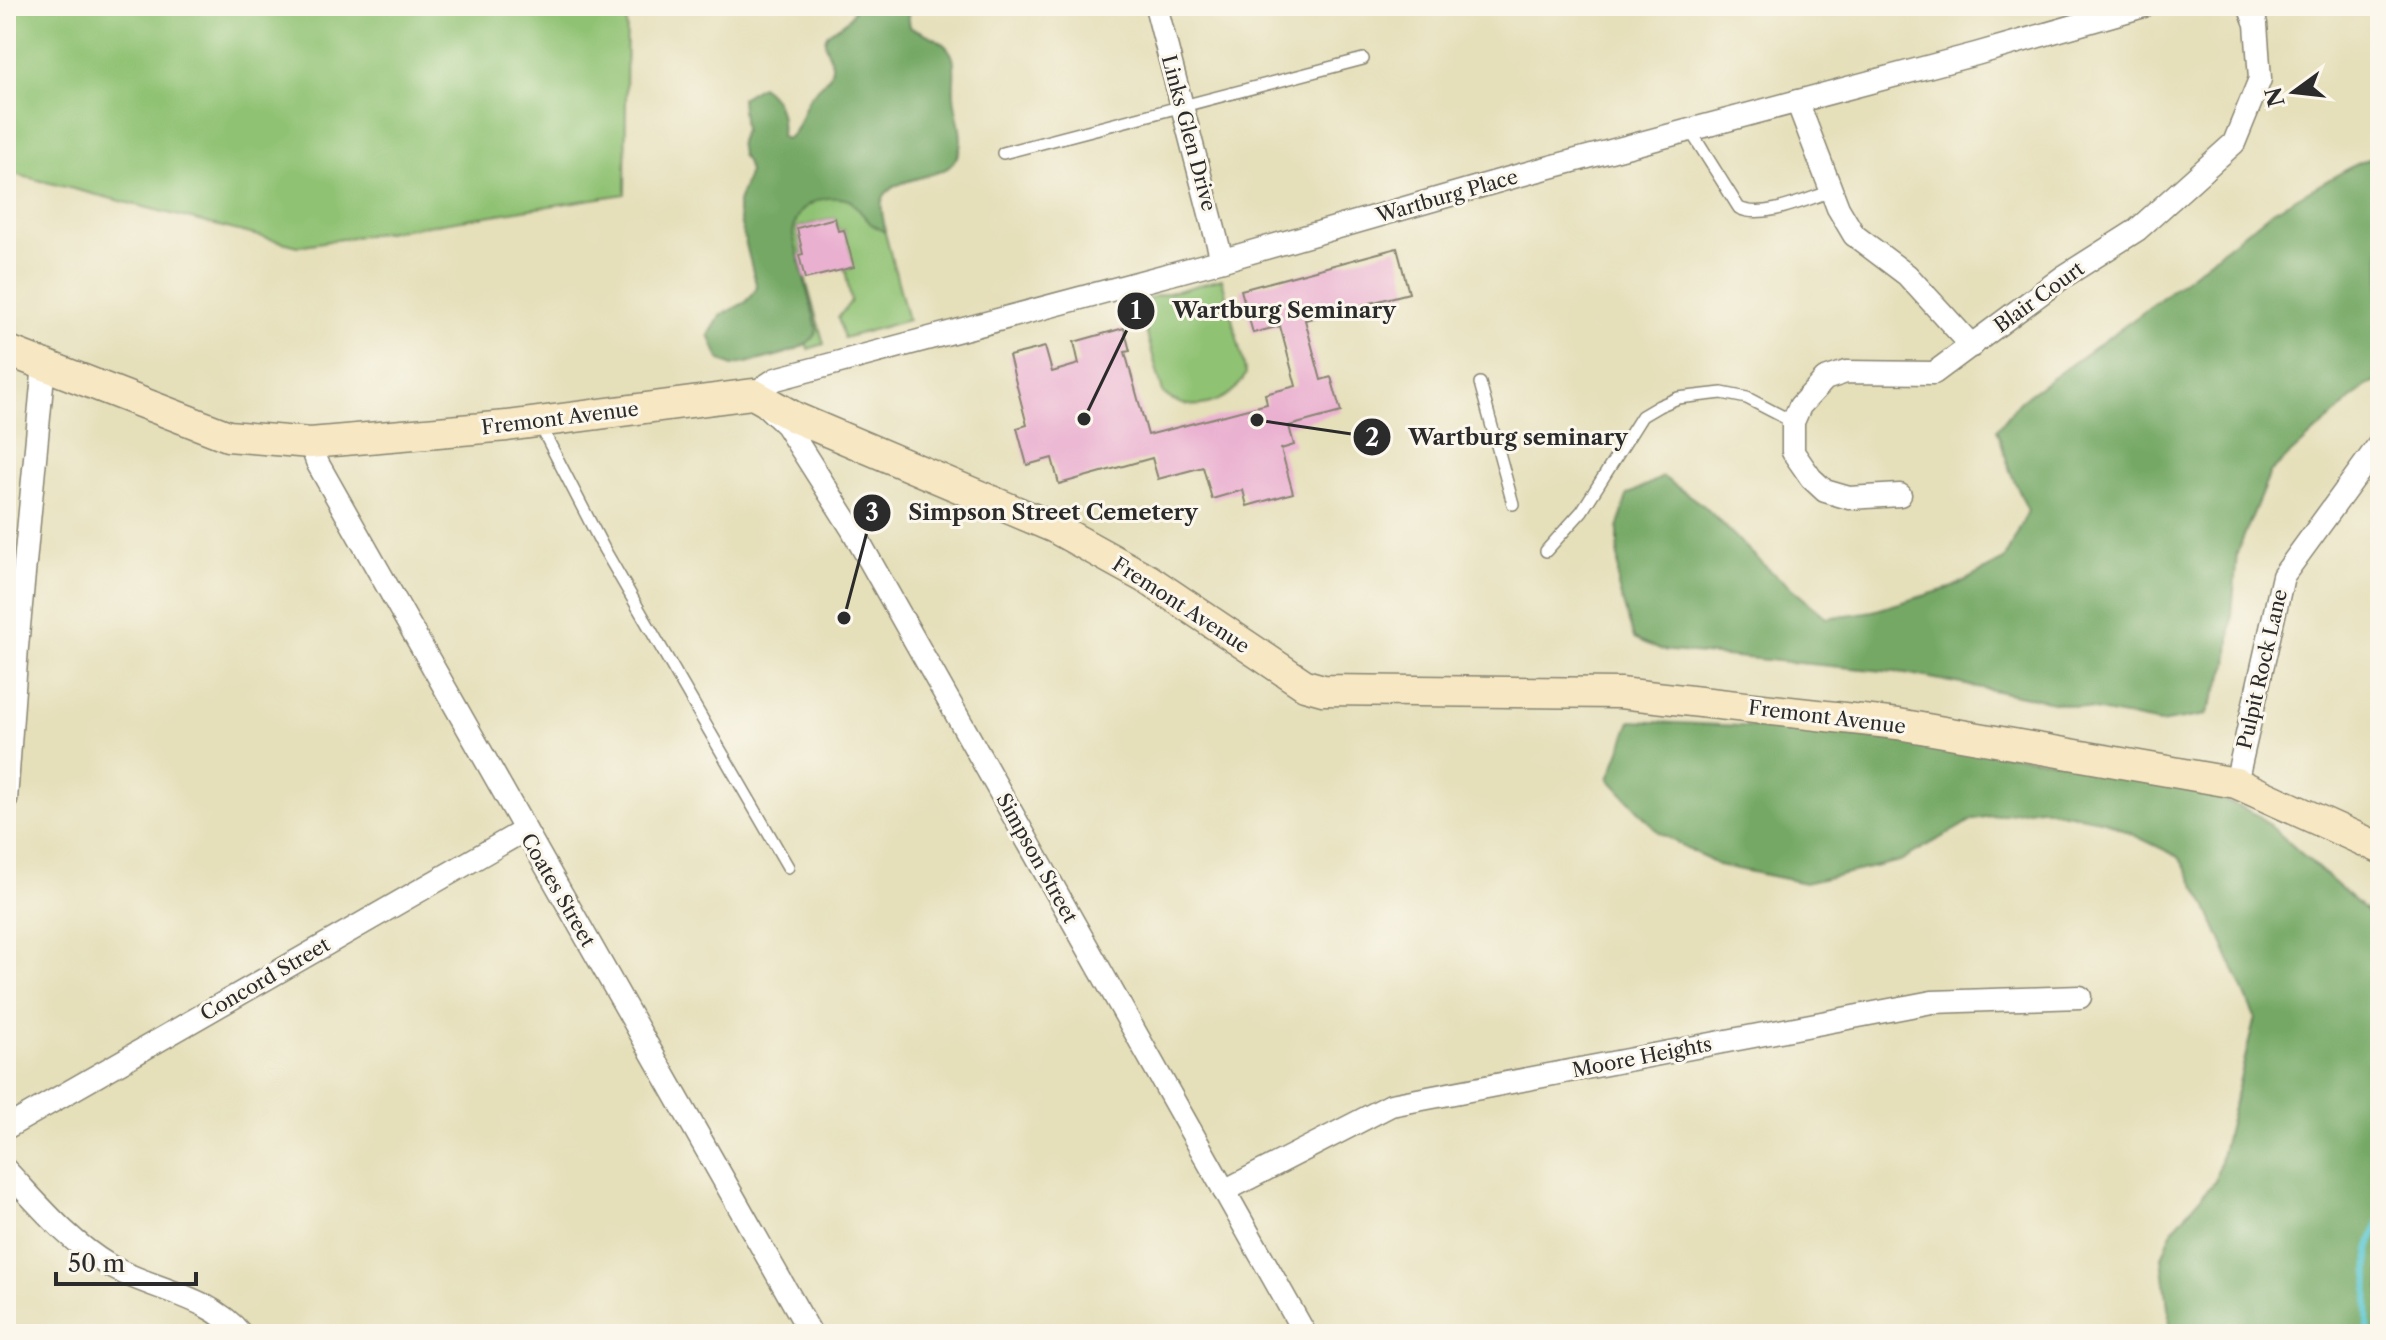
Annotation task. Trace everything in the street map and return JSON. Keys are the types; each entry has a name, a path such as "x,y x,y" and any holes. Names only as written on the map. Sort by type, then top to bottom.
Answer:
{"main road":[{"name":"Fremont Avenue","path":"6,350 228,436 310,443 507,426 753,394 796,418 1055,528 1149,580 1305,685 1323,690 1620,693 1898,724 2236,783 2380,848"}],"street":[{"name":"Links Glen Drive","path":"1156,6 1222,260"},
{"name":"Wartburg Place","path":"753,394 776,379 1222,260 2144,6"},
{"name":"Blair Court","path":"1793,422 1800,406 1825,379 1846,372 1934,373 2063,277 2137,230 2234,143 2260,79 2256,24 2249,6"},
{"path":"1797,101 1832,191 1854,235 1907,275 1972,346"},
{"path":"6,800 11,646 44,364"},
{"name":"Simpson Street","path":"753,394 786,425 852,529 1305,1334"},
{"path":"1793,422 1793,452 1811,478 1825,491 1849,498 1900,495"},
{"name":"Coates Street","path":"310,443 318,464 811,1334"},
{"name":"Pulpit Rock Lane","path":"2236,783 2283,576 2380,443"},
{"name":"Concord Street","path":"6,1128 525,830"},
{"name":"Moore Heights","path":"1224,1191 1391,1105 1932,1002 2080,997"},
{"path":"6,1170 65,1232 111,1267 179,1294 230,1322 241,1334"}],"lane":[{"path":"1003,153 1363,59"},
{"path":"1690,130 1739,208 1747,212 1759,213 1832,191"},
{"path":"1480,383 1513,504"},
{"path":"1546,551 1582,511 1642,416 1659,406 1678,398 1722,393 1747,398 1793,422"},
{"path":"538,420 604,549 788,867"}],"green space":[{"path":"6,6 627,6 625,194 298,246 6,172"},
{"path":"855,6 907,6 910,27 935,38 950,52 954,62 954,95 961,140 957,157 945,170 903,183 886,193 882,201 885,232 871,224 850,200 830,198 805,208 795,224 793,235 817,329 813,338 794,350 732,366 719,359 709,335 721,315 746,302 757,288 738,213 738,202 749,172 739,141 744,130 741,98 761,86 767,90 778,108 781,136 786,139 790,136 810,97 831,72 832,63 825,45 828,33 849,18"},
{"path":"2380,154 2380,381 2366,386 2270,473 2237,553 2228,665 2206,715 2160,723 1905,673 1660,650 1634,638 1618,587 1618,529 1627,495 1663,477 1704,506 1766,567 1827,618 1873,611 1953,587 2004,560 2028,511 2010,471 1997,429 2019,402 2141,314 2271,212"},
{"path":"866,161 908,320 844,338 838,318 851,301 845,269 853,267 844,230 838,231 835,218 797,228 803,254 799,256 824,344 808,349 766,189"},
{"path":"1222,279 1246,374 1220,400 1208,404 1184,404 1163,393 1138,301"},
{"path":"1631,721 1806,729 2070,763 2215,796 2258,815 2380,923 2380,1334 2171,1334 2162,1257 2173,1229 2215,1181 2255,1017 2205,903 2179,857 2105,821 2039,808 1974,819 1900,861 1805,883 1718,865 1659,833 1609,779"}],"building":[{"path":"835,218 838,231 844,230 854,267 805,279 797,228"},
{"path":"1397,248 1409,293 1305,320 1321,380 1331,377 1341,412 1289,426 1294,445 1281,449 1293,493 1247,506 1243,490 1212,499 1203,467 1158,479 1152,458 1059,484 1052,458 1027,465 1017,428 1027,425 1009,356 1045,347 1052,372 1079,364 1074,342 1124,328 1130,351 1125,352 1148,435 1267,404 1265,394 1296,386 1280,326 1253,333 1241,290"}],"waterway":[{"path":"2368,1334 2369,1250 2380,1218"}],"place":[{"name":"Wartburg Seminary","path":"1084,419"},
{"name":"Wartburg seminary","path":"1257,420"},
{"name":"Simpson Street Cemetery","path":"844,618"}]}
